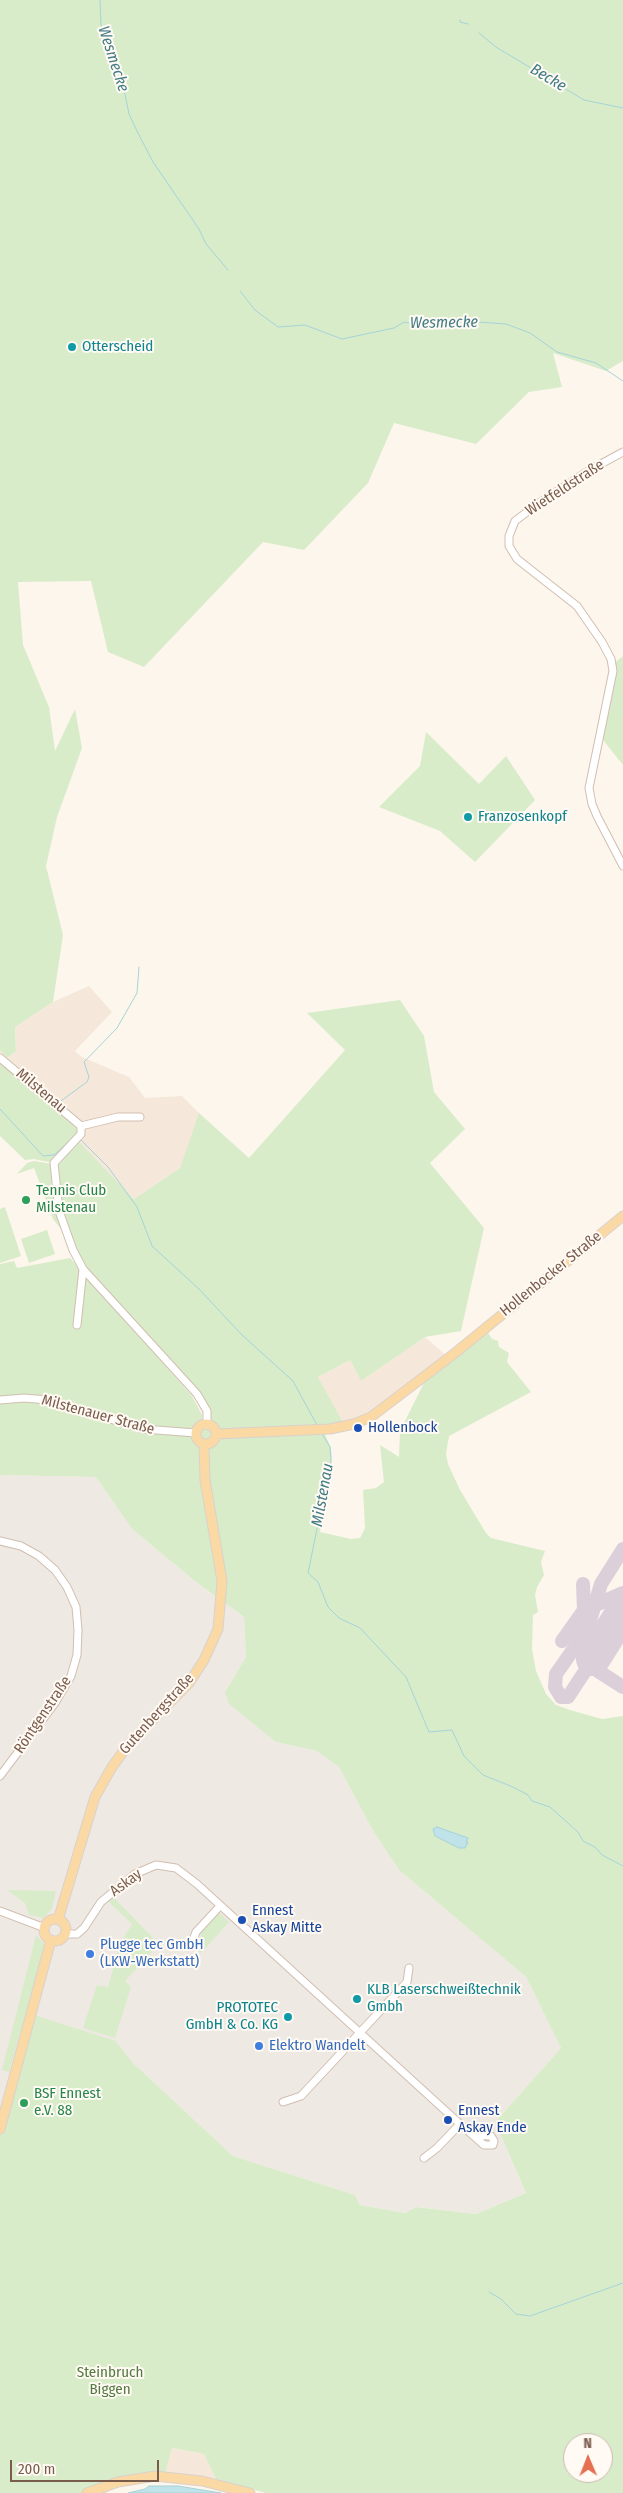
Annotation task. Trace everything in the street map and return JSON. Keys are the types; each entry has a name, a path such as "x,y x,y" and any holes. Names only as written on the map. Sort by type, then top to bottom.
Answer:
{"main road":[{"name":"Hollenbocker Straße","path":"216,1434 320,1429 354,1424 380,1412 623,1216"},
{"path":"207,1424 213,1427 216,1434 212,1442 204,1444 198,1440 196,1434 199,1428 207,1424"},
{"name":"Gutenbergstraße","path":"58,1920 95,1797 112,1767 128,1745 189,1683 204,1660 218,1629 222,1582 205,1480 204,1444"},
{"path":"58,1920 65,1925 65,1934 59,1940 52,1940 45,1934 45,1928 50,1921 58,1920"},
{"path":"0,2129 52,1940"},
{"path":"87,2493 118,2482 155,2476 190,2479 250,2493"}],"street":[{"name":"Wietfeldstraße","path":"623,452 588,471 539,503 516,521 508,536 509,546 517,559 577,606 602,642 611,659 613,671 589,788 592,804 623,866"},
{"name":"Milstenau","path":"0,1058 81,1126"},
{"path":"140,1117 118,1116 81,1126 81,1134 54,1160 59,1211 73,1250 83,1269 197,1394 207,1411 207,1424"},
{"path":"78,1325 83,1269"},
{"name":"Milstenauer Straße","path":"0,1400 24,1398 48,1400 143,1429 196,1434"},
{"name":"Röntgenstraße","path":"0,1541 21,1546 39,1556 55,1570 67,1587 76,1607 78,1630 77,1655 71,1676 55,1702 0,1776"},
{"name":"Askay","path":"65,1934 77,1934 84,1928 101,1902 135,1874 156,1865 169,1866 184,1873 474,2135"},
{"path":"193,1940 196,1932 220,1906"},
{"path":"0,1911 45,1928"},
{"path":"283,2102 301,2096 407,1982 409,1968"},
{"path":"424,2158 437,2148 460,2124"}],"shaded area":[{"path":"89,986 112,1012 75,1051 82,1057 129,1077 145,1098 182,1096 201,1115 180,1168 134,1199 77,1141 85,1132 0,1061 0,1050 7,1058 16,1051 15,1027 53,1002"},
{"path":"425,1337 447,1356 366,1416 343,1423 318,1377 350,1360 361,1381"},
{"path":"0,1475 96,1477 132,1529 196,1582 244,1617 246,1657 225,1692 276,1742 317,1751 339,1767 373,1831 399,1870 526,1977 561,2048 495,2122 526,2193 476,2214 416,2207 405,2213 360,2205 355,2195 233,2156 133,2063 116,2041 0,2115"},
{"path":"171,2448 204,2454 216,2479 165,2473"}],"green space":[{"path":"0,0 623,0 623,361 606,371 553,353 562,387 529,392 476,444 394,423 368,483 304,550 263,542 144,667 108,652 91,581 18,582 23,645 49,707 55,751 75,709 82,748 57,817 46,866 63,935 53,1002 15,1027 16,1051 7,1058 0,1050"},
{"path":"623,656 623,765 599,735 613,664"},
{"path":"426,732 479,784 506,756 535,800 475,862 440,831 379,807 420,766"},
{"name":"Steinbruch Biggen","path":"400,1000 424,1036 434,1092 465,1129 430,1163 484,1228 461,1331 425,1337 361,1381 350,1360 318,1377 345,1426 323,1430 331,1448 332,1461 320,1532 351,1539 360,1538 365,1528 363,1490 376,1488 384,1482 380,1445 399,1457 400,1431 423,1385 421,1380 485,1328 492,1339 498,1341 499,1347 509,1353 507,1362 531,1392 449,1436 446,1454 448,1464 460,1490 491,1538 545,1551 541,1562 544,1575 535,1595 538,1612 533,1615 532,1649 536,1671 546,1694 556,1705 570,1710 602,1719 623,1716 623,2493 266,2493 216,2479 204,2454 172,2448 165,2473 132,2475 102,2481 107,2493 0,2493 0,2115 34,2015 116,2041 133,2063 233,2156 355,2195 360,2205 405,2213 416,2207 476,2214 526,2193 495,2122 561,2048 526,1977 399,1870 373,1831 339,1767 317,1751 276,1742 229,1704 225,1692 246,1657 244,1617 196,1582 132,1529 96,1477 0,1475 0,1264 14,1261 17,1268 70,1258 192,1396 202,1415 202,1421 195,1428 205,1425 203,1402 83,1269 59,1211 54,1163 34,1159 25,1160 0,1136 0,1061 85,1132 78,1141 134,1199 180,1168 199,1113 249,1158 345,1050 307,1013"},
{"path":"34,1161 52,1164 51,1186 57,1212 65,1234 53,1219 34,1168 17,1174 27,1163"},
{"path":"5,1207 21,1256 0,1263 0,1209"},
{"path":"47,1230 55,1254 29,1263 21,1239"},
{"path":"7,1890 56,1891 52,1909 43,1918 29,1915 25,1903"},
{"path":"112,1896 159,1944 125,1981 131,1987 115,2038 83,2028 97,1985 108,1987 120,1944 132,1924 108,1901"},
{"path":"218,1912 229,1922 201,1953 194,1948 200,1943 201,1932"},
{"path":"36,1935 45,1945 9,2072 2,2070"}],"water":[{"path":"437,1827 468,1838 465,1848 459,1848 435,1836 433,1829"},
{"path":"149,2486 178,2486 221,2493 128,2493 145,2489"}],"waterway":[{"name":"Wesmecke","path":"100,0 101,25 122,79 129,114 137,131 153,162 199,229 206,244 228,270"},
{"name":"Becke","path":"460,20 460,22 468,24"},
{"name":"Becke","path":"479,33 496,47 584,100 623,108"},
{"name":"Wesmecke","path":"240,291 255,310 278,327 305,325 342,339 394,328 404,322 419,325 432,322 463,321 506,324 530,333 557,352 596,363 623,381"},
{"path":"58,1103 87,1082 89,1077 84,1062 117,1028 137,993 139,967"},
{"name":"Milstenau","path":"0,1109 43,1156 54,1155 77,1134"},
{"name":"Milstenau","path":"80,1139 108,1167 137,1207 152,1246 199,1289 242,1335 293,1381 318,1427"},
{"name":"Milstenau","path":"321,1432 330,1447 331,1460 308,1573 318,1582 328,1607 339,1618 360,1628 406,1677 429,1732 452,1730 464,1756 483,1775 513,1787 528,1795 532,1801 550,1807 578,1832 583,1841 595,1847 602,1855 623,1866"},
{"path":"489,2292 501,2299 516,2314 530,2316 623,2283"}],"taxiway":[{"path":"593,1659 568,1697 561,1697 555,1687 556,1674 589,1624 601,1584 623,1549"},
{"path":"562,1641 584,1610 583,1584"},
{"path":"589,1608 623,1593"},
{"path":"589,1624 594,1636 608,1636"},
{"path":"593,1659 593,1664 598,1671 623,1687"}],"runway":[{"path":"593,1659 623,1612"}],"place":[{"name":"Otterscheid","path":"72,347"},
{"name":"Franzosenkopf","path":"468,817"},
{"name":"Tennis Club Milstenau","path":"26,1200"},
{"name":"Hollenbock","path":"358,1428"},
{"name":"Ennest Askay Mitte","path":"242,1920"},
{"name":"Plugge tec GmbH (LKW-Werkstatt)","path":"90,1954"},
{"name":"KLB Laserschweißtechnik Gmbh","path":"357,1999"},
{"name":"PROTOTEC GmbH & Co. KG","path":"288,2017"},
{"name":"Elektro Wandelt","path":"259,2046"},
{"name":"BSF Ennest e.V. 88","path":"24,2103"},
{"name":"Ennest Askay Ende","path":"448,2120"}]}
